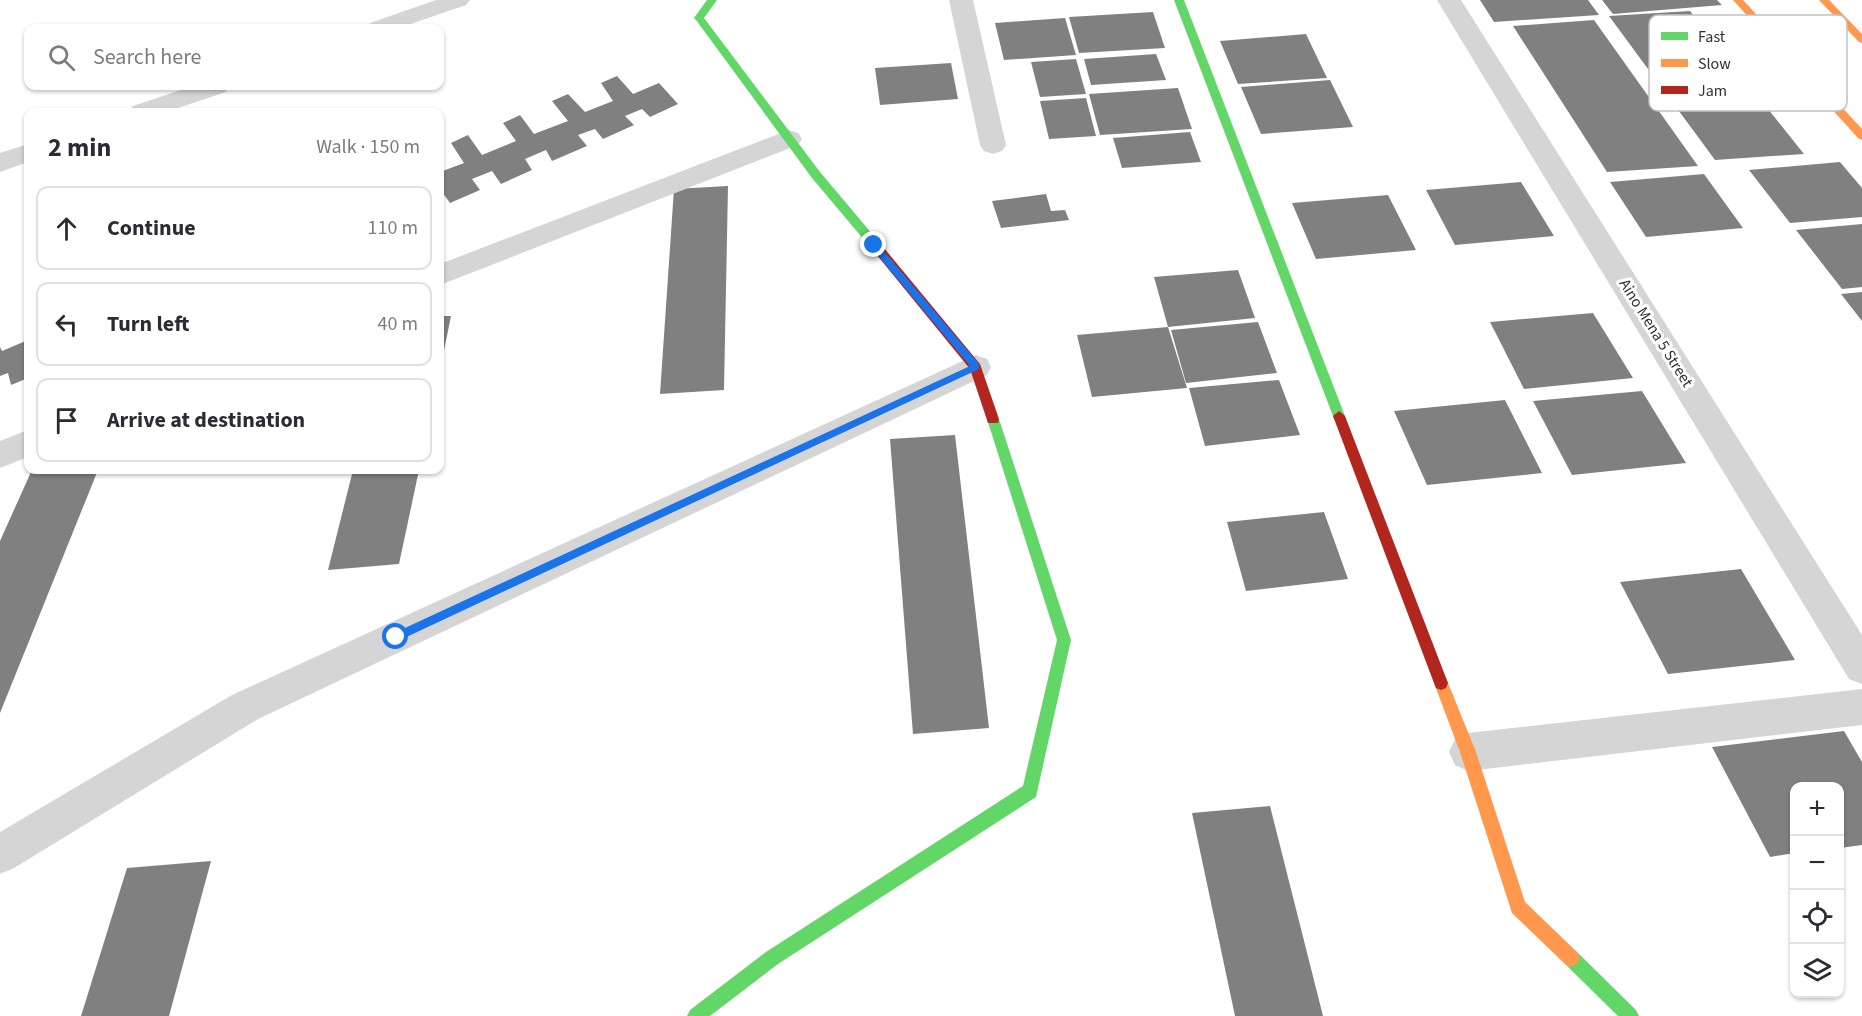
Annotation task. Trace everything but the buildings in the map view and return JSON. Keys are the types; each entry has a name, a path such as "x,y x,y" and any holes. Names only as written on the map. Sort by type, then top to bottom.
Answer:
{"street":[{"path":"389,24 458,0"},
{"path":"696,1016 772,958 1030,790 1064,640 976,367 816,176 699,18 712,0"},
{"path":"961,0 993,145"},
{"path":"1179,0 1468,752 1518,907 1630,1016"},
{"name":"Aino Mena 5 Street","path":"1449,0 1862,667"},
{"path":"1738,0 1752,15"},
{"path":"1824,0 1838,15"},
{"path":"1847,24 1862,40"},
{"path":"154,108 206,90"},
{"path":"1839,111 1862,136"},
{"path":"444,273 789,139"},
{"path":"0,163 24,154"},
{"path":"0,854 245,707 976,367"},
{"path":"0,454 24,444"},
{"path":"1468,752 1862,707"}],"traffic: fast":[{"path":"712,0 699,18 816,175 880,251"},
{"path":"1179,0 1339,416"},
{"path":"696,1016 772,958 1030,791 1064,640 993,419"},
{"path":"1571,958 1630,1016"}],"traffic: slow":[{"path":"1738,0 1752,15"},
{"path":"1824,0 1838,15"},
{"path":"1847,24 1862,40"},
{"path":"1839,111 1862,136"},
{"path":"1441,683 1468,752 1518,907 1571,958"}],"traffic: jam":[{"path":"880,251 976,367 993,419"},
{"path":"1339,416 1441,683"}],"route":[{"path":"396,637 976,367 874,245"}]}
